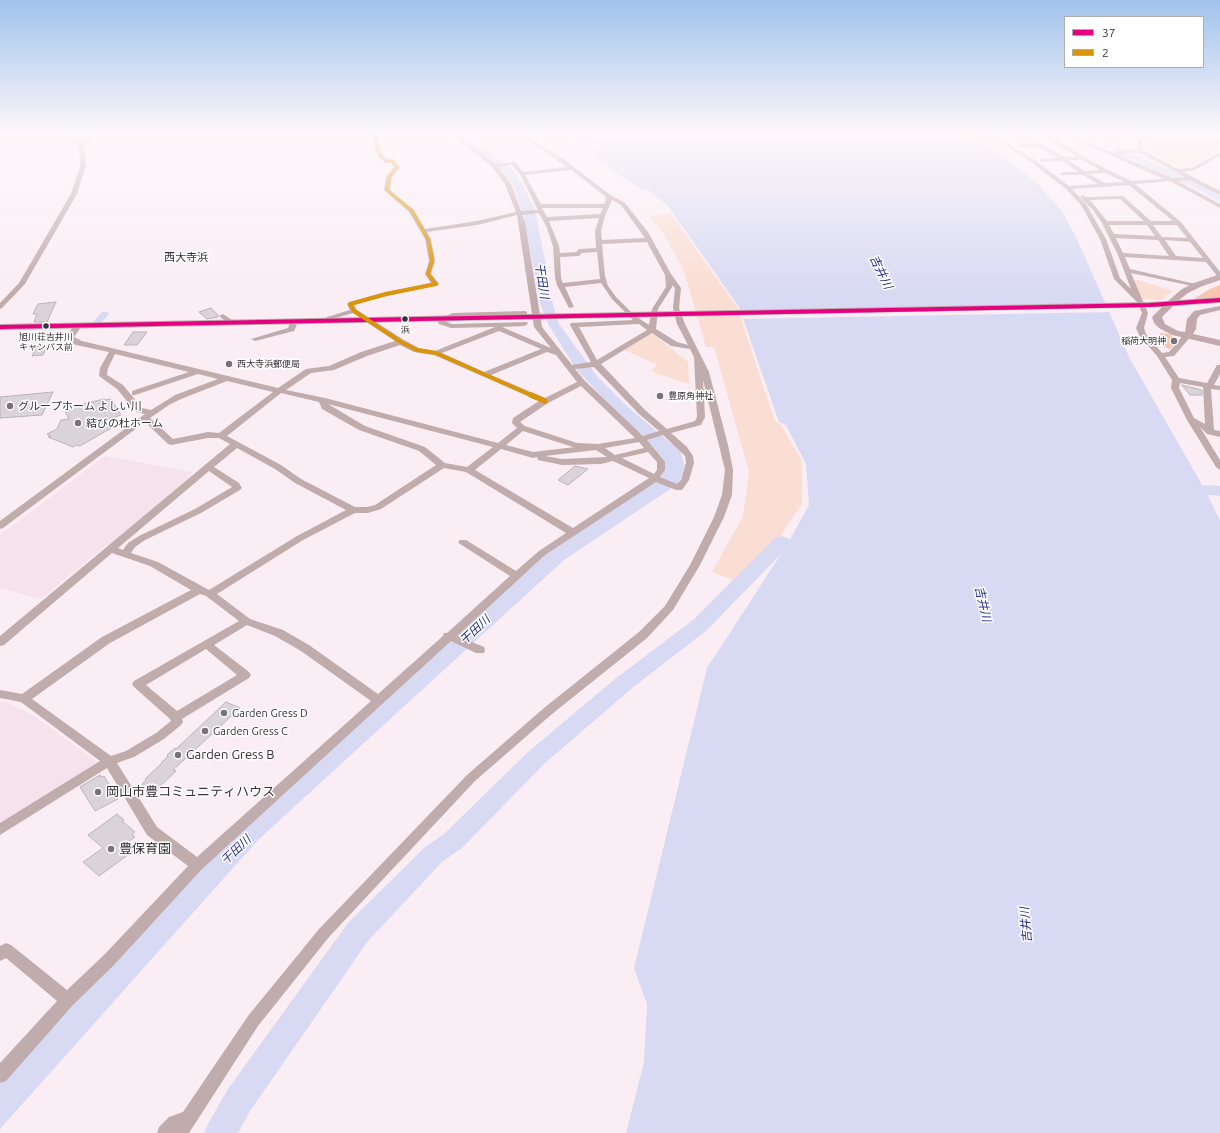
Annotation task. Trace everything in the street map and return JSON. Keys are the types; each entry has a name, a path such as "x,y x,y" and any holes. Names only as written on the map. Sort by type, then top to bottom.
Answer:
{"main road":[{"path":"1219,275 1197,285 1175,299 1157,317 1159,323 1169,330 1220,343"},
{"path":"1188,335 1168,324 1166,320 1167,315 1179,302 1192,292 1219,275"},
{"path":"0,327 76,328 293,325 442,320 1150,305 1220,300"},
{"path":"692,315 1137,308 1220,304"},
{"path":"1188,335 1191,329 1192,319 1197,313 1202,310 1220,308"},
{"path":"0,332 224,320 276,319 372,322"}],"street":[{"path":"1,308 22,284 74,194 77,187"},
{"path":"387,187 387,190 412,211 428,239 432,261 428,274 436,284 386,294 350,304 354,310 401,342 417,350 436,352 484,376 545,401"},
{"path":"0,1075 68,1000 109,960 197,865 378,700 542,553 572,532 657,479 661,470 661,462 643,438 582,383 542,334 538,319 520,213 509,187"},
{"path":"528,187 546,219 556,246 558,278 571,307"},
{"path":"1069,187 1095,209 1105,223 1121,255 1145,313 1140,328 1176,380 1175,388 1191,420 1220,467"},
{"path":"1069,187 1082,204 1099,233 1118,279 1140,301"},
{"path":"1134,187 1179,223 1219,275"},
{"path":"1185,187 1220,205"},
{"path":"1207,187 1220,193"},
{"path":"179,1133 254,1021 324,933 471,778 548,711 643,634 669,608 695,565 719,517 728,495 729,470 705,372 680,324 676,308 678,288 668,275 650,240 629,210 623,204 607,195 600,188"},
{"path":"600,188 624,200"},
{"path":"607,195 609,200 602,216 598,231 599,250 605,286 614,298 640,322 674,344 695,352"},
{"path":"587,198 587,206"},
{"path":"1085,199 1121,198 1149,223 1174,258"},
{"path":"423,231 470,224 540,210 606,206"},
{"path":"546,219 602,216"},
{"path":"1105,223 1179,223"},
{"path":"1112,236 1191,240"},
{"path":"598,242 650,240"},
{"path":"556,255 579,254 579,251 599,250"},
{"path":"1121,255 1207,260"},
{"path":"1127,270 1197,285"},
{"path":"571,368 595,364 652,330 656,309 669,287 668,275"},
{"path":"560,285 604,282"},
{"path":"327,321 329,318 354,310"},
{"path":"442,320 453,315 525,313"},
{"path":"442,320 451,326 498,326 524,324"},
{"path":"582,383 545,401 516,420 516,423 522,428 576,445 598,447 614,458 679,488 689,472 689,456 684,449 662,433 595,364 574,324 640,322"},
{"path":"0,324 26,327"},
{"path":"256,339 291,329 293,325"},
{"path":"436,352 498,326 558,354"},
{"path":"76,328 70,337 72,340 79,343 226,379 322,400 533,456 562,462 601,461 650,449"},
{"path":"1160,355 1171,354 1188,335"},
{"path":"221,436 279,391 309,371 331,368 364,354 401,342"},
{"path":"484,376 547,349"},
{"path":"113,352 104,368 103,376 120,387 139,410 148,415 172,442 208,435 221,436 278,467 298,481 353,510 368,510 378,507 442,465"},
{"path":"533,456 598,447 643,438 694,425 700,420 695,352"},
{"path":"1210,432 1208,386 1220,367"},
{"path":"135,393 198,372"},
{"path":"0,526 166,403 226,379"},
{"path":"1176,380 1220,388"},
{"path":"322,400 325,407 362,428 422,449 442,465 469,470 572,532"},
{"path":"1191,420 1202,425 1210,432 1220,434"},
{"path":"1210,423 1220,425"},
{"path":"469,470 500,447 522,428"},
{"path":"0,642 236,444"},
{"path":"126,554 131,545 142,538 198,511 237,488 236,485 208,467"},
{"path":"210,594 288,546 353,510"},
{"path":"463,542 516,575"},
{"path":"110,549 154,564 199,590 210,594 246,621 279,633 305,648 378,700"},
{"path":"24,699 128,626 199,590"},
{"path":"0,830 109,761 130,754 160,736 177,722 176,717 138,684 246,621"},
{"path":"450,637 478,649"},
{"path":"176,717 245,675 206,644"},
{"path":"0,694 24,699 109,761 152,831 197,865"},
{"path":"0,954 6,950 68,1000"},
{"path":"165,1133 175,1123 189,1118"}],"shaded area":[{"path":"671,214 737,307 775,421 781,425 802,461 802,503 780,537 733,580 712,572 743,516 749,472 714,347 706,347 684,271 662,232 649,216"},
{"path":"1133,280 1138,280 1173,291 1161,300 1142,299"},
{"path":"1220,285 1220,297 1194,299 1210,289"},
{"path":"652,333 688,362 689,384 661,375 651,370 658,365 622,349"},
{"path":"1159,334 1169,334 1178,340 1170,349 1163,346 1160,340"},
{"path":"105,456 193,472 187,477 190,478 110,546 106,545 41,599 0,588 0,535"},
{"path":"0,702 6,702 33,715 99,763 0,825"}],"water":[{"name":"干田川","path":"513,187 524,187 535,210 548,275 550,294 559,324 597,376 627,406 680,451 685,466 679,483 564,560 258,840 0,1129 0,1084 235,830 544,555 660,478 665,469 663,461 641,434 630,427 576,369 548,324 540,303 523,214"},
{"name":"吉井川","path":"638,187 1041,187 1061,210 1076,237 1130,359 1205,490 1220,520 1220,1133 626,1133 644,1062 647,1004 634,968 707,668 787,545 809,505 806,464 786,425 779,422 739,307 668,206 645,188 641,189"}],"pier":[{"path":"1106,303 1111,312 741,319 738,310"}],"building":[{"path":"56,302 47,322 34,322 37,314 33,314 38,304"},
{"path":"211,308 218,315 218,317 207,319 199,312"},
{"path":"133,332 147,332 137,345 124,345"},
{"path":"48,345 43,355 32,356 37,346"},
{"path":"1182,385 1202,390 1202,395 1190,395"},
{"name":"グループホーム よしい川","path":"53,392 42,415 0,418 0,397"},
{"name":"結びの杜ホーム","path":"104,399 111,399 121,415 100,422 111,425 108,427 111,428 80,446 76,445 73,447 48,437 51,436 47,434 57,429 61,420 69,419 65,411 69,409 68,408"},
{"path":"575,466 588,469 568,485 558,480"},
{"path":"226,702 240,708 173,770 176,771 153,793 145,790 142,784 146,780 145,779 162,763 168,756 167,755 175,748 176,749"},
{"name":"岡山市豊コミュニティハウス","path":"100,775 101,777 104,776 118,799 95,811 80,787"},
{"path":"117,814 124,820 122,821 135,832 132,835 135,837 128,842 136,849 99,876 83,862 103,848 88,835"}],"waterway":[{"path":"1200,187 1220,199"},
{"path":"98,321 105,314"},
{"path":"1205,490 1220,491"},
{"path":"220,1133 239,1100 358,932 434,854 453,841 536,758 623,684 700,625 782,542 787,545"}],"transit line":[{"name":"2","path":"387,187 387,190 412,211 428,239 432,261 428,274 436,284 386,294 350,304 354,311 401,342 417,350 436,353 545,401"},
{"name":"37","path":"0,327 1150,305 1220,300"}],"place":[{"name":"浜","path":"405,319"},
{"name":"旭川荘吉井川 キャンパス前","path":"46,326"},
{"name":"稲荷大明神","path":"1174,341"},
{"name":"西大寺浜郵便局","path":"229,364"},
{"name":"豊原角神社","path":"660,396"},
{"name":"グループホーム よしい川","path":"10,406"},
{"name":"結びの杜ホーム","path":"78,423"},
{"name":"Garden Gress D","path":"224,713"},
{"name":"Garden Gress C","path":"205,731"},
{"name":"Garden Gress B","path":"178,755"},
{"name":"岡山市豊コミュニティハウス","path":"98,792"},
{"name":"豊保育園","path":"111,849"}],"district":[{"name":"西大寺浜","path":"186,257"}]}
